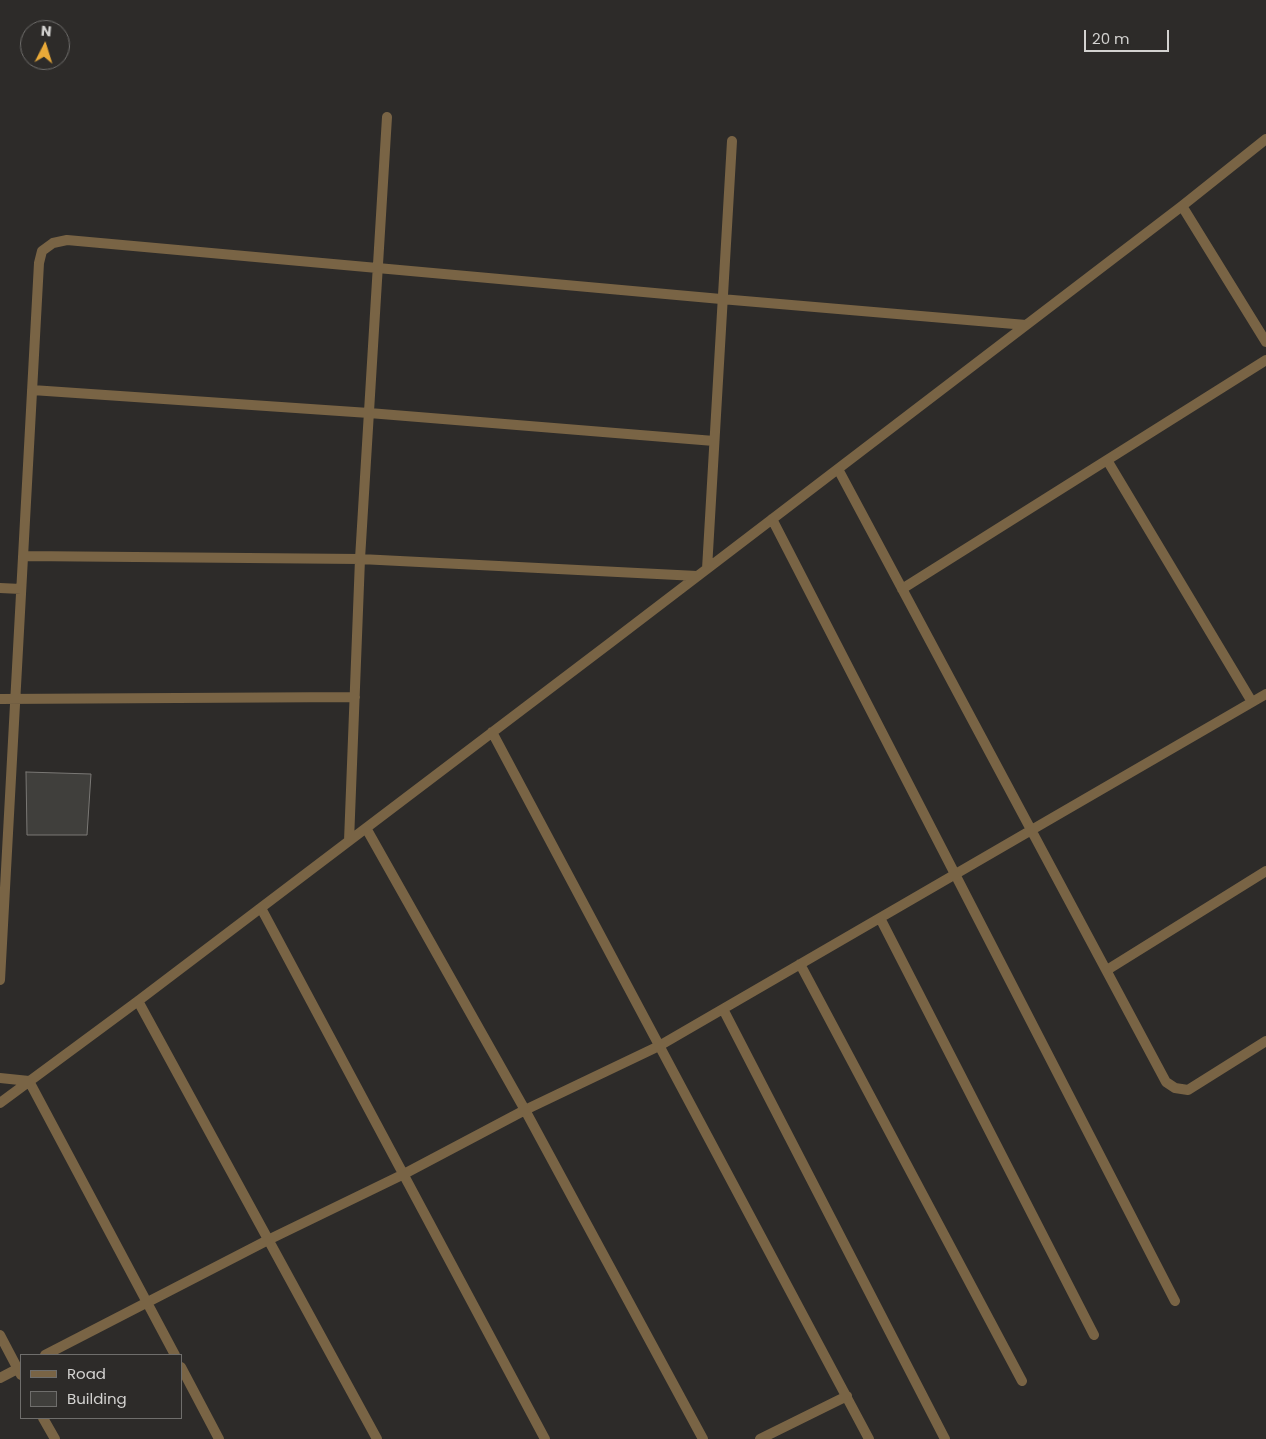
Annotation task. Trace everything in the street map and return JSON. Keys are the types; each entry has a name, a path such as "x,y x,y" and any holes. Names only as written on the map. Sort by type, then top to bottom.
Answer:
{"street":[{"path":"349,841 360,559 387,117"},
{"path":"0,1103 138,1001 707,569 1182,206 1266,139"},
{"path":"707,569 721,299 732,141"},
{"path":"1182,206 1266,342"},
{"path":"0,980 1,929 11,781 39,263 42,251 53,243 67,240 1026,325"},
{"path":"902,589 1266,360"},
{"path":"32,390 369,413 714,441"},
{"path":"1107,460 1252,702"},
{"path":"838,469 1166,1082 1175,1088 1188,1090 1266,1040"},
{"path":"772,519 1175,1301"},
{"path":"23,556 360,559 697,576"},
{"path":"0,588 21,589"},
{"path":"47,1354 268,1240 404,1174 525,1110 659,1046 1266,694"},
{"path":"0,699 354,696"},
{"path":"492,732 847,1396 868,1439"},
{"path":"0,780 11,781"},
{"path":"366,828 525,1110 703,1439"},
{"path":"1107,970 1266,871"},
{"path":"261,908 545,1439"},
{"path":"880,918 1094,1335"},
{"path":"800,964 1022,1381"},
{"path":"138,1001 377,1439"},
{"path":"723,1009 945,1439"},
{"path":"0,1078 29,1081"},
{"path":"29,1081 174,1354"},
{"path":"0,1335 20,1371 0,1378"},
{"path":"182,1369 219,1439"},
{"path":"760,1439 847,1396"},
{"path":"44,1419 54,1439"}],"building":[{"path":"26,772 91,774 87,835 27,835"}]}
